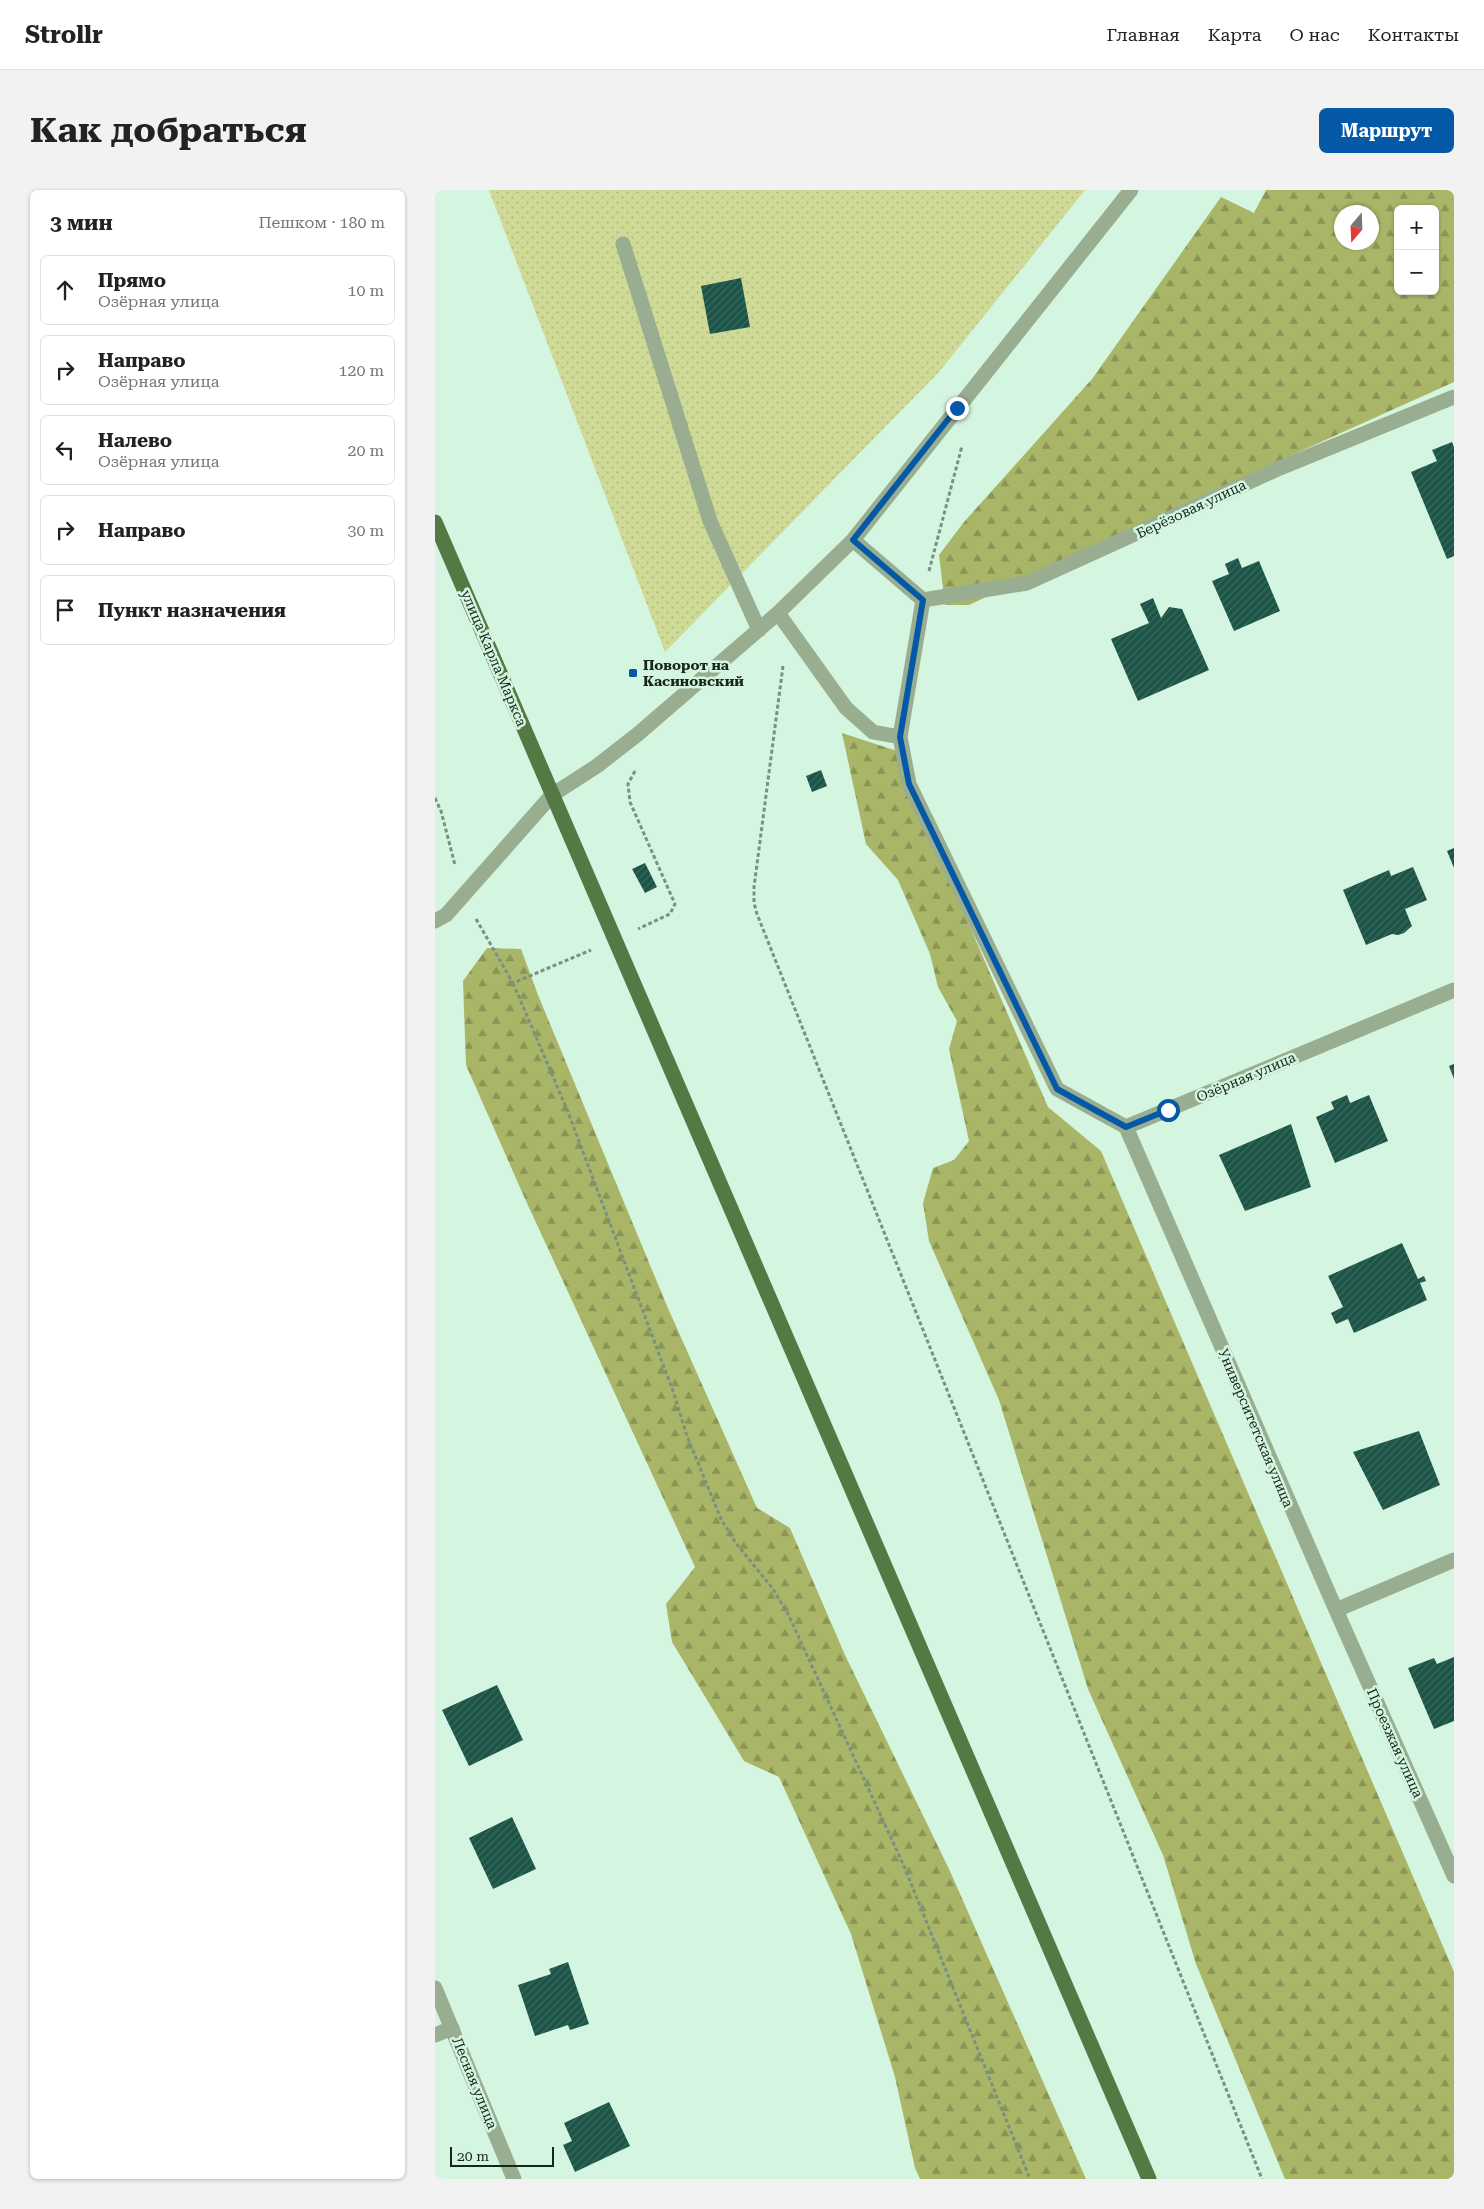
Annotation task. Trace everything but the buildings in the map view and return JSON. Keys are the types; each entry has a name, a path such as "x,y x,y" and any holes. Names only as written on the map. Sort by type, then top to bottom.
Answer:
{"main road":[{"name":"улица Карла Маркса","path":"435,522 1149,2179"}],"street":[{"path":"440,918 463,895 552,795 597,766 638,734 778,613 853,540 1131,190"},
{"path":"623,244 710,521 759,630"},
{"name":"Берёзовая улица","path":"923,600 1027,583 1280,468 1454,397"},
{"path":"853,540 923,600 900,737 909,784 1057,1089 1126,1127"},
{"path":"778,613 846,708 873,732 900,737"},
{"name":"Озёрная улица","path":"1126,1127 1454,990"},
{"name":"Университетская улица","path":"1126,1127 1335,1610"},
{"path":"1335,1610 1454,1560"},
{"name":"Проезжая улица","path":"1335,1610 1454,1876"},
{"name":"Лесная улица","path":"435,1988 514,2179"},
{"path":"435,2035 453,2028"}],"path":[{"path":"923,600 937,537 964,440"},
{"path":"788,628 753,903 1262,2179"},
{"path":"513,983 615,940 670,914 675,904 630,802 628,784 637,768"},
{"path":"435,798 441,811 463,895 513,983 568,1112 673,1391 687,1436 721,1519 735,1542 773,1589 788,1614 904,1866 1030,2179"}],"green space":[{"path":"489,190 1085,190 939,372 665,652"},
{"path":"1266,190 1454,190 1454,382 1188,502 969,605 945,605 939,555 964,522 1092,379 1221,197 1254,213"},
{"path":"842,733 897,751 954,890 1048,1107 1101,1151 1454,1972 1454,2179 1285,2179 1196,1964 1163,1855 1088,1689 999,1400 929,1241 923,1203 933,1168 954,1160 969,1141 949,1049 957,1021 938,987 930,954 898,880 866,844"},
{"path":"487,948 521,949 538,995 667,1306 757,1508 790,1528 845,1655 949,1869 1086,2179 920,2179 915,2168 895,2077 851,1934 779,1777 744,1761 672,1642 666,1604 695,1567 526,1201 466,1065 463,981"}],"place":[{"name":"Поворот на Касиновский","path":"633,673"}],"route":[{"path":"957,408 853,540 923,600 900,737 909,784 1057,1089 1126,1127 1168,1110"}]}
